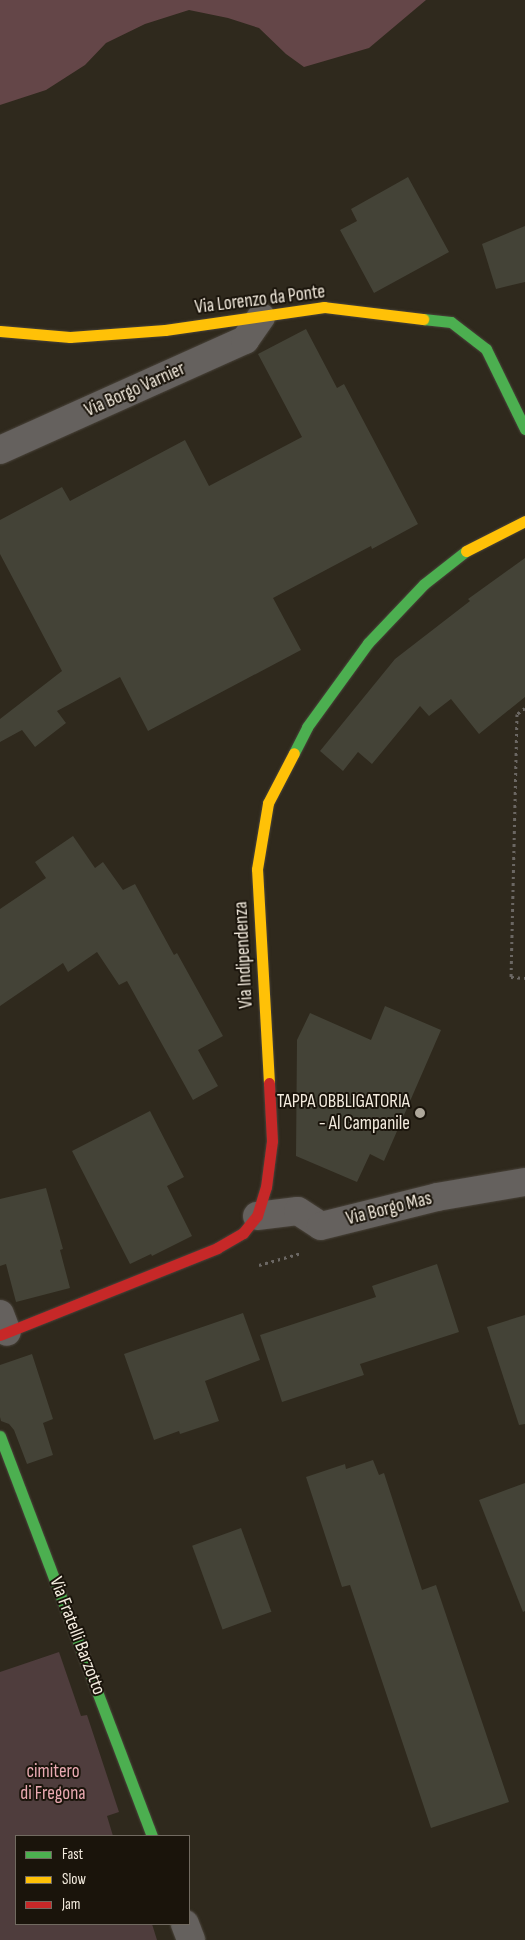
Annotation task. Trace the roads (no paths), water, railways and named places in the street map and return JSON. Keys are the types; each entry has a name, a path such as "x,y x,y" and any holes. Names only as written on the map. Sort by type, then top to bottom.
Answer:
{"main road":[{"name":"Via Lorenzo da Ponte","path":"0,331 70,337 165,330 324,307 451,322 486,348 525,428"},
{"name":"Via Indipendenza","path":"2,1327 217,1248 243,1233 257,1216 266,1187 272,1141 258,869 268,803 307,727 368,643 424,584 459,555 525,521"},
{"name":"Via Fratelli Barzotto","path":"0,1436 152,1835"}],"street":[{"name":"Via Borgo Varnier","path":"0,450 245,340 261,317"},
{"name":"Via Borgo Mas","path":"257,1216 298,1211 322,1226 437,1197 525,1182"},
{"path":"185,1925 191,1940"}],"place":[{"name":"TAPPA OBBLIGATORIA - Al Campanile","path":"420,1113"}],"park label":[{"name":"cimitero di Fregona","path":"53,1783"}]}
